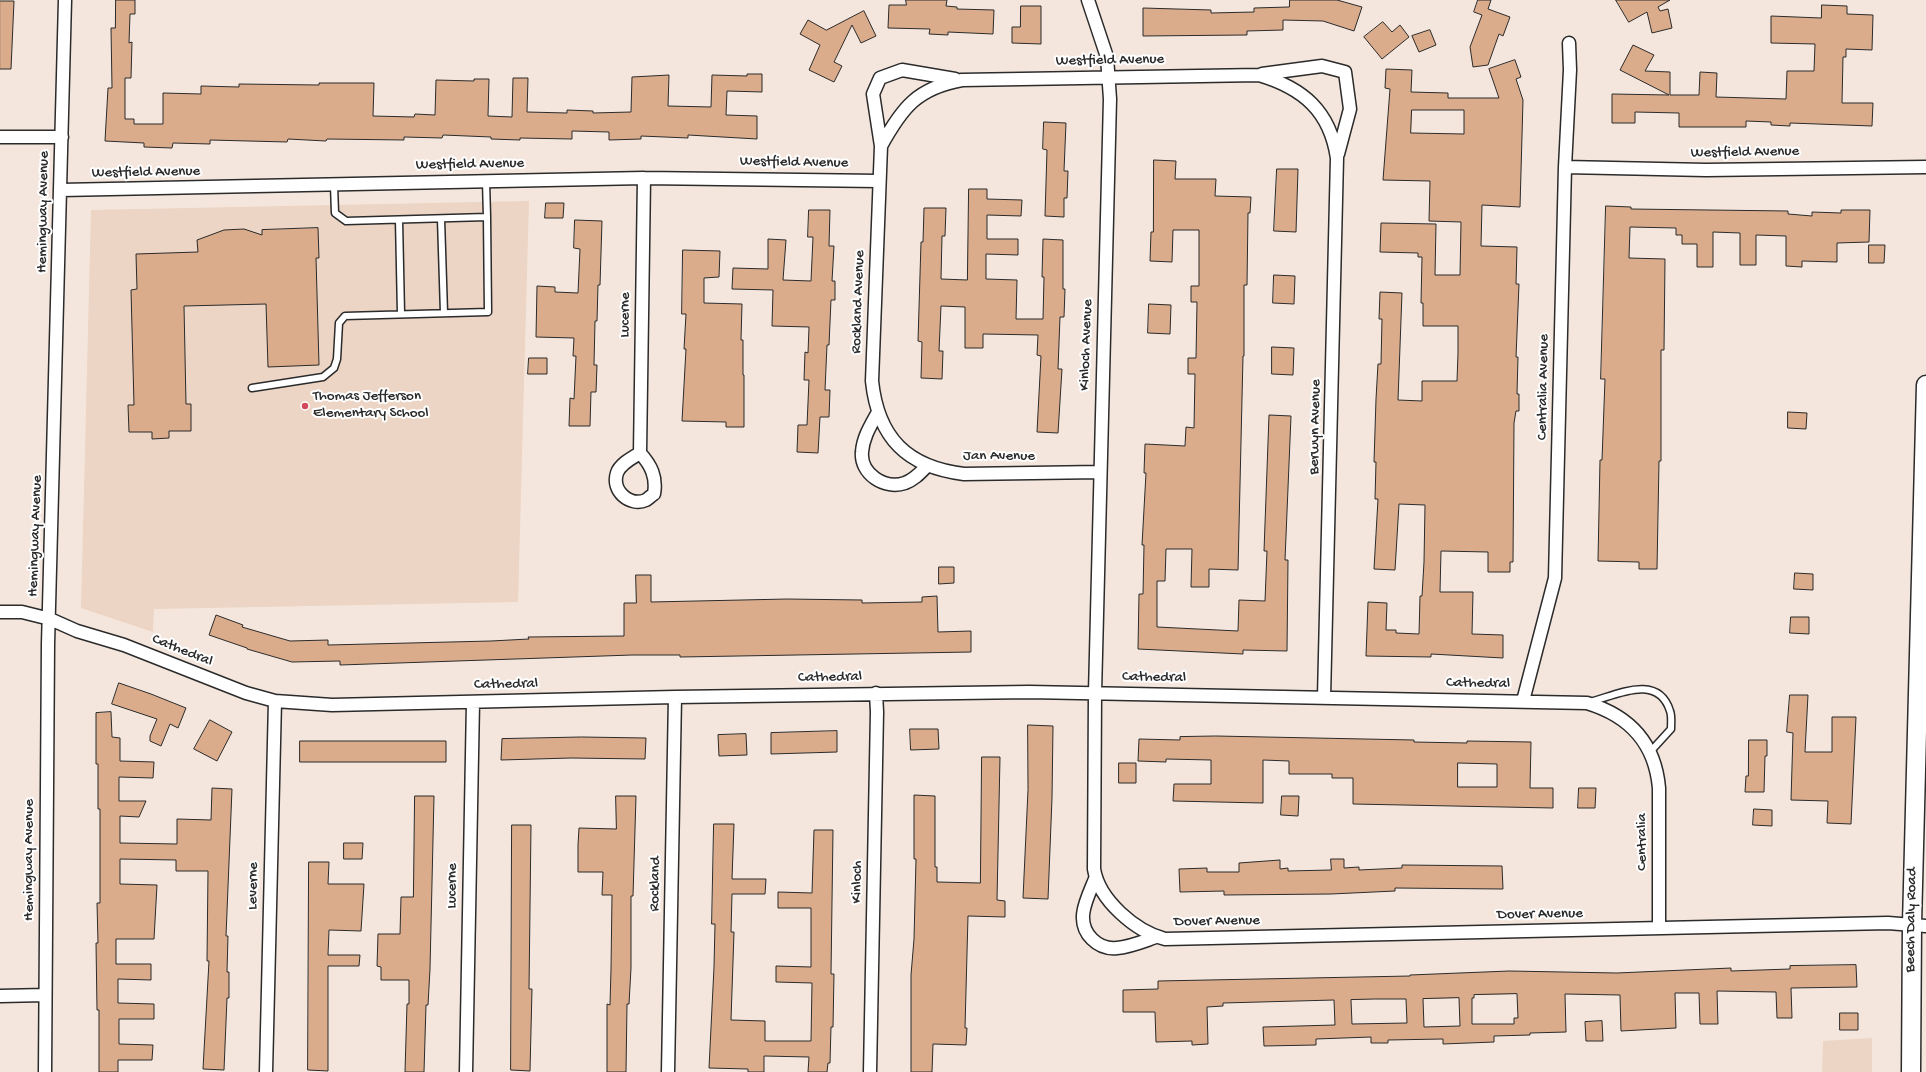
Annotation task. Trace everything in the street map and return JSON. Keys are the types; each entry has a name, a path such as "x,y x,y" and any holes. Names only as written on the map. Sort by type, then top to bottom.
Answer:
{"main road":[{"name":"Beech Daly Road","path":"1910,1072 1919,925 1926,385"}],"street":[{"name":"Hemingway Avenue","path":"45,1072 48,652 65,0"},
{"name":"Kinloch Avenue","path":"1088,0 1107,57 1110,99 1095,693"},
{"name":"Centralia Avenue","path":"1523,701 1555,578 1565,167 1570,70 1569,42"},
{"name":"Westfield Avenue","path":"880,78 902,70 962,80 1259,75 1322,66 1345,72"},
{"name":"Berwyn Avenue","path":"1337,158 1350,109 1345,72"},
{"name":"Westfield Avenue","path":"1259,75 1275,79 1294,89 1310,101"},
{"name":"Rockland Avenue","path":"880,78 874,94 881,146 872,381 874,402 878,412 887,432 903,450"},
{"name":"Westfield Avenue","path":"907,106 922,94 937,86 962,80"},
{"name":"Berwyn Avenue","path":"1310,101 1323,116 1331,130 1337,158 1324,697"},
{"name":"Rockland Avenue","path":"881,146 896,119 907,106"},
{"path":"0,137 62,137"},
{"name":"Westfield Avenue","path":"1565,167 1706,170 1926,167"},
{"name":"Westfield Avenue","path":"61,190 644,178 879,181"},
{"name":"Lucerne","path":"640,453 644,178"},
{"path":"878,412 866,434 862,453 863,464 867,472 876,479 888,483 903,483 915,478 927,466"},
{"name":"Jan Avenue","path":"903,450 927,466 944,472 964,474 1100,472"},
{"name":"Cathedral","path":"0,612 22,612 50,619 77,631 124,645 246,693 275,701 332,705 876,693 1095,693 1587,703 1604,708 1619,716 1632,727 1652,755"},
{"name":"Kinloch","path":"870,1072 877,712 876,693"},
{"name":"Dover Avenue","path":"1095,693 1095,879 1082,914 1083,926 1088,936 1096,944 1106,948 1118,948 1156,937"},
{"name":"Rockland","path":"668,1072 675,697"},
{"name":"Leverne","path":"266,1072 275,701"},
{"name":"Lucerne","path":"466,1072 473,702"},
{"name":"Centralia","path":"1652,755 1658,774 1660,788 1659,928"},
{"name":"Dover Avenue","path":"1095,879 1110,901 1134,925 1156,937 1165,939 1888,922 1919,925"},
{"path":"0,996 45,995"}],"lane":[{"path":"252,388 323,377 334,368 337,359 339,323 346,316 488,312 486,181"},
{"path":"334,185 335,213 346,221 487,217"},
{"path":"441,218 444,313"},
{"path":"399,220 401,314"},
{"path":"1587,703 1643,688 1659,693 1671,711 1671,729 1652,755"}],"shaded area":[{"name":"Thomas Jefferson Elementary School","path":"529,201 518,602 154,609 153,632 81,608 91,210"},
{"path":"1872,1038 1872,1072 1822,1072 1823,1041"}],"building":[{"path":"116,0 135,0 135,14 130,14 129,43 132,42 131,78 125,78 125,119 134,119 134,124 163,124 163,93 201,94 201,86 239,87 239,84 319,85 319,83 374,83 373,116 414,117 415,114 435,115 436,80 474,81 474,79 489,79 488,116 512,117 513,78 528,78 527,112 567,113 567,110 593,111 593,113 631,112 632,77 669,75 668,106 711,107 712,75 747,76 747,74 762,74 762,92 727,91 726,115 757,116 757,139 688,135 688,138 641,136 641,139 609,140 609,132 572,131 572,139 520,138 520,140 443,135 442,138 404,137 404,140 327,139 326,141 288,139 287,142 210,140 210,144 173,143 172,148 144,147 144,143 105,141 108,88 112,88 111,28 115,28"},
{"path":"906,0 947,0 946,6 957,7 957,9 994,10 993,34 948,32 948,35 929,34 930,29 888,28 889,5 906,5"},
{"path":"1290,0 1337,0 1362,7 1354,31 1323,21 1283,20 1283,30 1247,31 1247,35 1143,36 1143,8 1211,10 1211,13 1254,12 1254,8 1289,7"},
{"path":"1478,0 1491,0 1488,9 1510,17 1503,36 1499,34 1488,65 1473,67 1470,47 1482,15 1474,12"},
{"path":"1616,0 1670,0 1658,7 1660,11 1668,9 1672,28 1652,33 1647,12 1629,22"},
{"path":"0,1 14,1 11,69 0,69"},
{"path":"1822,5 1847,6 1847,14 1873,15 1872,50 1846,49 1846,57 1843,57 1842,103 1873,103 1872,126 1790,123 1790,126 1771,125 1771,122 1746,121 1746,127 1679,127 1679,113 1635,112 1635,123 1612,123 1612,94 1669,95 1620,70 1633,45 1654,55 1645,71 1670,72 1670,95 1699,95 1700,72 1717,73 1716,97 1786,99 1787,71 1814,71 1815,44 1771,43 1771,16 1821,18"},
{"path":"1021,6 1041,6 1041,44 1012,43 1012,27 1020,27"},
{"path":"864,11 876,36 861,43 852,25 834,62 842,66 834,82 809,70 820,45 800,34 808,20 826,30"},
{"path":"1383,22 1392,32 1400,25 1409,37 1382,59 1364,37"},
{"path":"1430,30 1436,45 1419,52 1412,36"},
{"path":"1515,60 1521,77 1516,79 1523,100 1520,207 1482,205 1481,246 1517,247 1516,284 1519,284 1516,357 1518,357 1517,394 1519,394 1519,411 1516,411 1514,423 1513,562 1510,562 1510,572 1488,572 1488,552 1441,551 1440,592 1473,592 1472,634 1503,635 1503,658 1431,654 1431,657 1366,656 1368,602 1387,603 1386,630 1396,630 1396,633 1419,634 1420,596 1422,596 1424,562 1425,505 1399,504 1395,570 1374,569 1378,499 1375,499 1376,462 1374,462 1376,399 1378,364 1381,364 1382,319 1379,319 1380,292 1402,293 1398,400 1422,401 1422,381 1457,381 1458,353 1458,326 1423,326 1423,303 1421,303 1422,257 1418,257 1418,253 1380,252 1381,223 1436,224 1435,275 1460,275 1461,222 1429,221 1430,181 1383,180 1390,89 1385,88 1386,69 1412,70 1411,92 1448,93 1448,98 1499,98 1489,69","holes":["1412,110 1464,110 1464,134 1411,133"]},
{"path":"1044,122 1066,123 1064,171 1068,171 1067,198 1064,198 1064,217 1045,216 1047,150 1043,149"},
{"path":"1154,160 1176,161 1175,179 1216,179 1215,196 1251,197 1250,213 1248,213 1247,285 1244,285 1244,356 1238,570 1209,569 1209,587 1191,587 1192,549 1166,549 1165,581 1157,581 1157,627 1238,631 1239,600 1265,601 1267,551 1264,551 1269,415 1291,416 1285,560 1288,560 1287,651 1243,650 1243,654 1138,649 1139,594 1143,594 1144,545 1142,545 1146,473 1144,473 1145,444 1185,446 1186,427 1194,428 1195,374 1188,374 1188,358 1196,358 1197,302 1191,302 1191,286 1199,286 1199,230 1173,230 1172,262 1150,261 1151,232 1153,232"},
{"path":"1277,169 1298,169 1296,232 1274,231"},
{"path":"969,189 987,189 987,199 1022,200 1021,216 987,215 987,239 1018,239 1018,255 986,254 986,279 1017,280 1016,319 1043,319 1043,239 1063,240 1063,289 1065,289 1064,317 1060,317 1058,369 1062,369 1058,433 1037,432 1041,356 1037,355 1038,335 983,334 983,348 965,348 965,307 941,306 939,351 943,351 942,379 921,378 922,342 918,341 921,242 923,242 924,208 946,208 945,236 942,236 941,279 967,280"},
{"path":"546,203 564,203 563,218 545,218"},
{"path":"1606,206 1631,207 1631,209 1788,211 1788,214 1812,216 1812,212 1841,213 1841,210 1870,210 1869,242 1837,243 1837,262 1802,261 1802,267 1786,266 1786,236 1756,235 1756,265 1740,265 1740,233 1713,232 1713,267 1697,267 1697,244 1682,244 1682,235 1676,235 1676,228 1630,227 1629,258 1665,259 1664,350 1661,350 1661,461 1659,461 1657,569 1639,569 1639,562 1598,561 1600,460 1602,460 1605,379 1601,379"},
{"path":"809,210 830,210 829,246 834,246 832,281 835,281 835,300 831,300 825,390 830,390 829,417 820,417 818,453 797,452 798,425 807,425 809,380 804,380 805,352 808,353 809,327 772,326 773,290 732,289 733,268 768,269 768,239 786,240 783,280 811,281 813,237 808,237"},
{"path":"575,220 602,221 600,285 598,285 597,321 595,321 594,365 597,365 596,392 591,392 590,426 569,426 570,398 574,399 576,356 573,356 574,338 536,337 537,286 555,287 555,292 578,293 580,249 574,248"},
{"path":"318,228 319,258 316,258 319,365 268,367 266,304 184,306 186,404 191,404 191,431 169,431 169,438 152,439 152,432 129,432 128,405 134,405 131,290 137,289 136,254 198,252 197,240 224,230 244,229 262,235 262,230"},
{"path":"1869,245 1885,245 1884,263 1869,263"},
{"path":"683,250 720,251 719,277 704,278 704,303 742,304 741,340 743,340 744,427 726,427 726,422 682,421 686,349 684,349 686,314 682,314"},
{"path":"1274,275 1295,276 1294,304 1273,303"},
{"path":"1149,304 1171,305 1170,334 1148,333"},
{"path":"1272,347 1294,348 1293,375 1272,374"},
{"path":"529,358 547,358 547,374 528,374"},
{"path":"1788,412 1807,413 1806,429 1788,428"},
{"path":"939,567 954,567 954,583 939,584"},
{"path":"1795,573 1813,574 1813,590 1794,589"},
{"path":"636,575 651,575 651,602 787,599 862,600 862,603 922,602 922,597 937,596 938,632 971,631 971,652 680,657 680,655 632,655 340,665 340,661 292,662 247,649 209,635 216,615 243,625 242,627 290,641 328,640 328,645 491,641 529,639 528,637 624,636 624,603 636,603"},
{"path":"1791,617 1809,617 1809,634 1790,633"},
{"path":"119,683 186,708 178,728 170,724 161,746 150,741 150,736 157,719 112,704"},
{"path":"1790,695 1808,695 1805,752 1832,752 1832,717 1856,717 1851,824 1827,823 1828,801 1791,800 1793,733 1787,732"},
{"path":"111,712 112,737 120,738 120,761 154,762 153,778 119,777 119,801 146,801 139,817 120,816 120,843 177,844 177,819 211,820 212,788 232,789 226,936 228,936 227,972 229,972 229,998 227,998 224,1070 203,1069 209,961 207,961 208,871 176,871 176,860 120,859 120,884 157,885 154,939 116,939 116,964 151,964 151,980 118,979 118,1003 154,1004 154,1019 119,1019 119,1044 153,1045 152,1060 118,1060 118,1072 99,1072 99,1010 97,1010 96,943 98,943 97,903 100,903 100,809 98,809 98,764 96,764 96,713"},
{"path":"210,720 232,732 217,761 194,749"},
{"path":"1028,725 1053,726 1048,899 1023,898 1028,790"},
{"path":"910,729 938,729 939,749 911,750"},
{"path":"837,731 837,752 771,754 771,733"},
{"path":"746,734 747,755 719,756 718,735"},
{"path":"1216,736 1414,740 1414,742 1467,743 1467,741 1531,742 1530,788 1553,788 1553,808 1353,804 1353,778 1332,778 1332,774 1289,774 1289,761 1263,760 1263,803 1173,801 1174,784 1211,784 1211,760 1166,759 1166,762 1138,761 1139,739 1180,740 1180,737","holes":["1458,763 1497,764 1497,787 1458,787"]},
{"path":"582,737 646,738 645,759 571,758 501,760 502,739"},
{"path":"1749,740 1767,740 1764,792 1745,792 1746,776 1748,776"},
{"path":"300,741 446,741 446,762 300,762"},
{"path":"982,757 1000,757 997,900 1005,901 1005,917 968,916 965,1028 967,1028 966,1045 933,1044 932,1072 911,1072 911,975 914,939 916,859 914,859 914,795 935,796 935,867 937,867 937,882 980,883"},
{"path":"1119,763 1136,763 1136,783 1119,783"},
{"path":"1579,788 1596,788 1595,808 1578,808"},
{"path":"415,796 434,796 430,969 428,1005 426,1005 424,1072 405,1072 409,980 381,980 381,967 377,966 378,934 400,934 401,897 413,897"},
{"path":"616,796 636,796 633,896 631,896 631,968 629,1004 627,1004 626,1072 607,1072 607,1004 610,1005 612,895 602,895 603,872 578,872 579,828 616,829"},
{"path":"1282,796 1299,796 1298,816 1281,815"},
{"path":"1754,809 1772,810 1772,826 1753,825"},
{"path":"714,824 734,824 732,879 766,879 765,894 732,894 731,932 734,932 731,1020 765,1021 765,1041 811,1041 812,983 776,982 776,966 811,967 811,908 778,908 778,892 812,893 814,830 833,830 831,974 834,974 833,1027 831,1027 830,1063 828,1063 827,1072 808,1072 809,1057 764,1056 764,1072 748,1072 748,1069 709,1068 715,924 712,924"},
{"path":"512,825 531,825 529,989 532,989 530,1071 511,1070"},
{"path":"344,843 363,843 362,859 344,859"},
{"path":"1331,859 1344,859 1344,868 1359,867 1359,870 1402,868 1402,865 1502,866 1503,889 1395,888 1395,891 1331,894 1224,895 1224,891 1180,892 1179,869 1207,868 1207,872 1239,872 1239,863 1280,860 1280,869 1288,868 1288,871 1331,870"},
{"path":"309,862 329,862 328,884 364,884 361,931 329,930 328,955 360,955 359,966 328,966 328,1071 308,1070"},
{"path":"1856,965 1857,987 1791,988 1792,1018 1777,1018 1776,992 1717,991 1718,1024 1700,1024 1699,993 1675,993 1676,1028 1621,1031 1620,995 1565,994 1566,1032 1494,1036 1494,1042 1443,1044 1443,1039 1388,1040 1388,1043 1371,1043 1371,1037 1316,1039 1316,1045 1264,1046 1263,1027 1335,1025 1334,1000 1223,1003 1223,1006 1207,1007 1208,1044 1192,1045 1192,1041 1156,1042 1155,1012 1123,1012 1123,990 1158,989 1158,981 1410,976 1509,971 1617,973 1731,968 1731,971 1790,969 1790,966","holes":["1517,994 1518,1018 1514,1018 1514,1024 1472,1024 1472,998 1474,998 1474,995","1459,998 1460,1026 1424,1027 1423,999","1406,999 1407,1023 1352,1024 1351,1000"]},
{"path":"1840,1013 1858,1013 1858,1030 1840,1030"},
{"path":"1602,1021 1603,1041 1586,1041 1585,1022"}],"place":[{"name":"Thomas Jefferson Elementary School","path":"305,406"}]}
